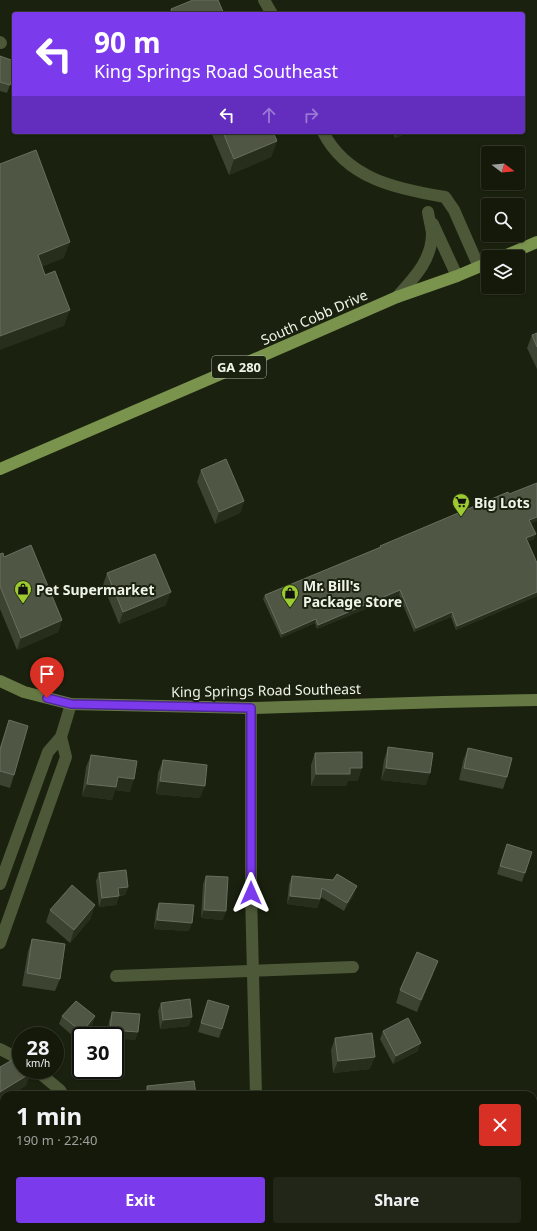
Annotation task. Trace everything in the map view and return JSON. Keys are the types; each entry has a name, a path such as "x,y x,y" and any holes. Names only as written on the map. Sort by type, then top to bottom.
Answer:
{"main road":[{"path":"518,250 537,242"},
{"name":"South Cobb Drive","path":"0,469 397,296 457,276 481,266"}],"street":[{"path":"264,0 271,12"},
{"path":"324,134 327,141 340,156 358,172 393,186 445,197 454,210 481,261"},
{"path":"397,296 420,270 427,259 432,233 426,203 427,194"},
{"path":"428,212 457,276"},
{"name":"King Springs Road Southeast","path":"0,681 24,692 71,704 251,708 537,700"},
{"path":"0,884 48,752 61,737 71,704"},
{"path":"251,708 251,893 256,1091"},
{"path":"0,944 66,757 61,737"},
{"path":"18,835 36,841"},
{"path":"116,976 353,967"},
{"path":"0,1049 12,1055"},
{"path":"47,1079 60,1091"}],"building":[{"path":"193,0 218,0 223,12 172,12 171,9"},
{"path":"0,56 12,60 12,80 10,85 0,82"},
{"path":"224,134 274,134 277,141 234,159"},
{"path":"36,150 70,242 38,255 45,275 55,271 70,310 0,336 0,164"},
{"path":"537,333 537,347 532,335"},
{"path":"226,459 244,501 219,512 201,470"},
{"path":"537,483 537,517 529,520 536,534 526,538 537,563 537,592 457,626 452,612 416,628 400,590 318,625 316,619 282,634 265,595 508,492 509,494"},
{"path":"31,545 62,620 21,638 0,586 0,554 3,553 4,557"},
{"path":"155,554 171,592 123,612 107,573"},
{"path":"9,720 28,726 14,775 0,771 0,750"},
{"path":"388,747 433,753 430,773 386,768"},
{"path":"468,748 512,758 507,777 464,768"},
{"path":"362,752 362,768 350,768 350,774 316,774 315,753"},
{"path":"91,755 137,761 134,779 118,777 116,787 87,784"},
{"path":"163,760 207,765 205,786 160,781"},
{"path":"507,844 532,852 525,873 500,866"},
{"path":"126,870 128,887 118,888 119,896 102,898 99,873"},
{"path":"337,874 357,886 347,903 322,888 320,899 290,896 292,876 333,880"},
{"path":"206,876 228,877 226,911 204,910"},
{"path":"72,885 95,905 74,930 50,910"},
{"path":"159,903 194,905 192,923 157,920"},
{"path":"32,939 65,944 60,979 27,973"},
{"path":"417,952 438,961 421,1000 400,990"},
{"path":"190,999 192,1017 163,1020 161,1003"},
{"path":"208,1000 229,1006 222,1029 201,1023"},
{"path":"76,1001 95,1016 86,1027 76,1027 62,1016"},
{"path":"112,1012 140,1014 138,1032 124,1031 124,1027 110,1027"},
{"path":"408,1018 421,1043 396,1056 383,1031"},
{"path":"372,1033 375,1057 338,1061 335,1038"},
{"path":"12,1060 12,1079 21,1079 0,1091 0,1067"},
{"path":"194,1081 195,1091 148,1091 147,1086"}],"place":[{"name":"Big Lots","path":"461,517"},
{"name":"Pet Supermarket","path":"23,604"},
{"name":"Mr. Bill's Package Store","path":"290,608"}],"route":[{"path":"47,698 71,704 251,708 251,893"}]}
